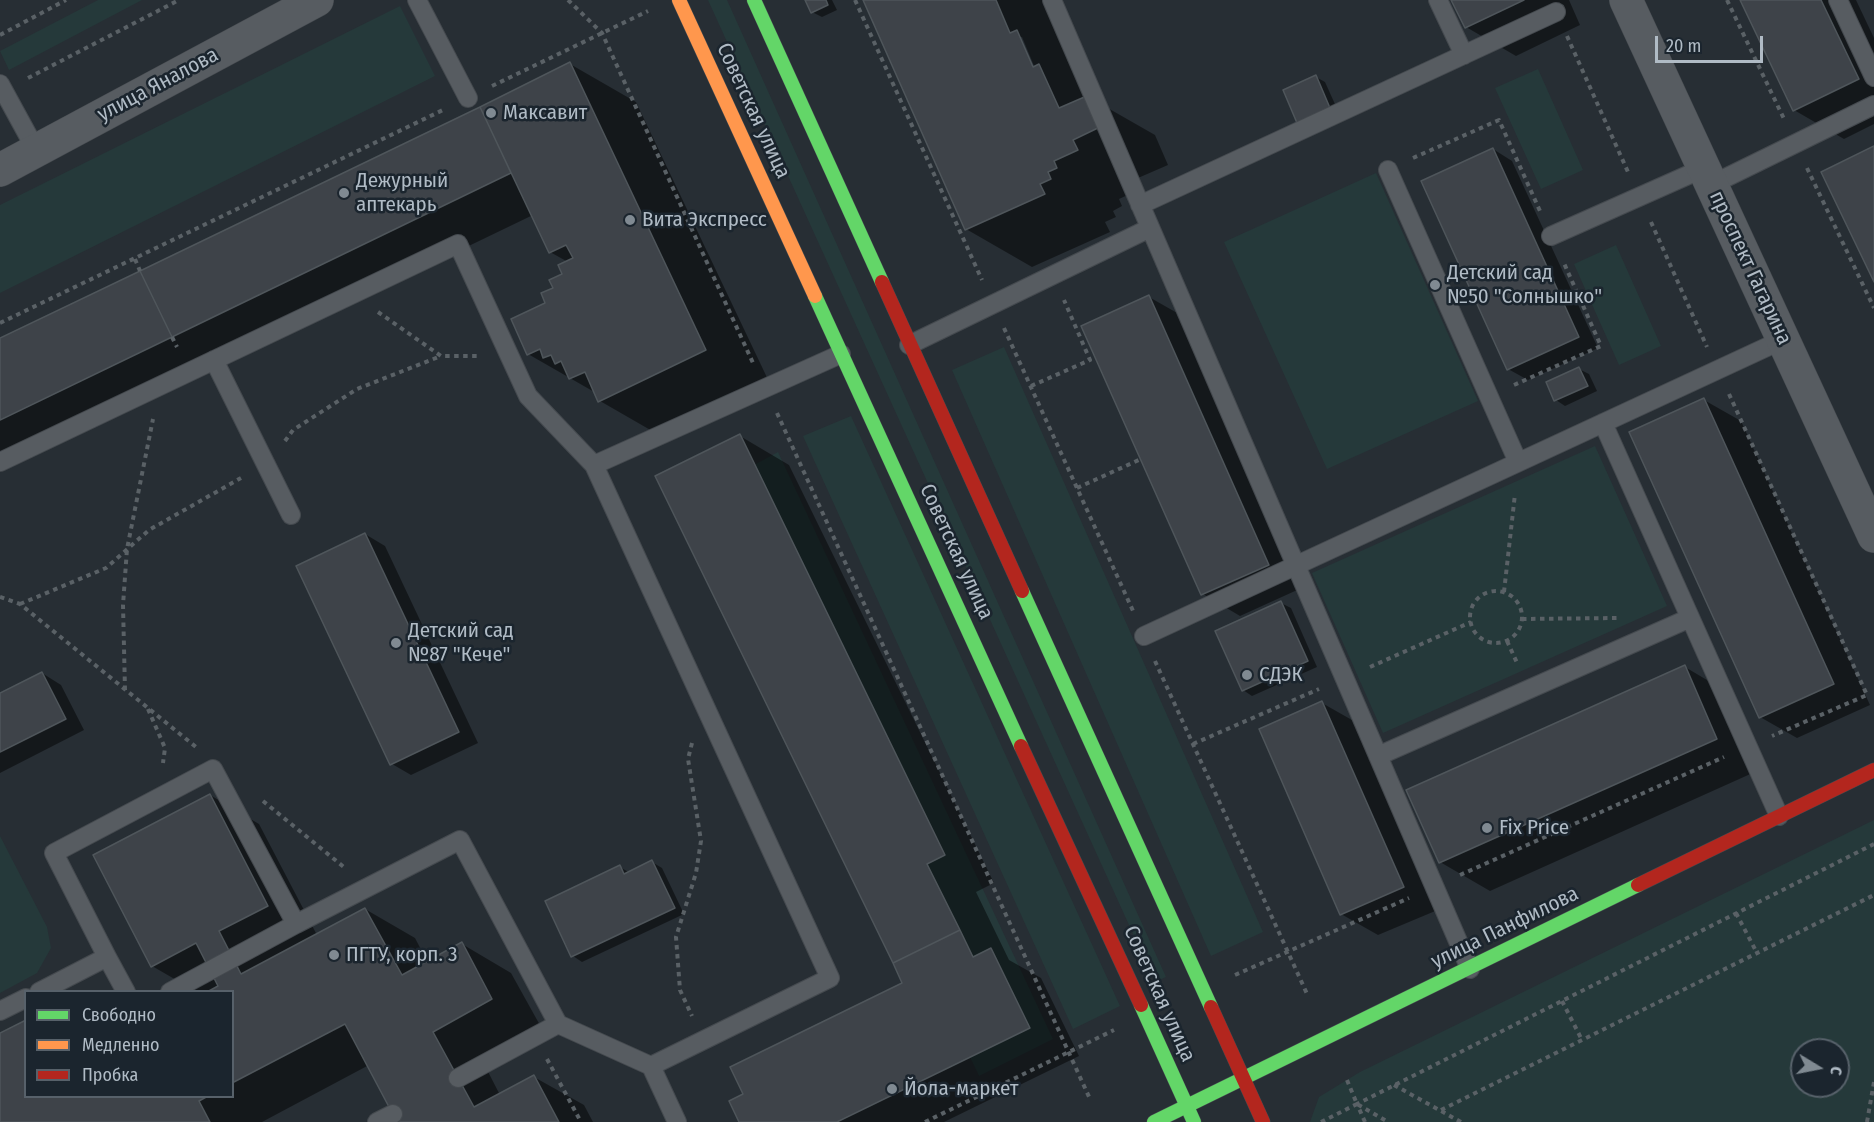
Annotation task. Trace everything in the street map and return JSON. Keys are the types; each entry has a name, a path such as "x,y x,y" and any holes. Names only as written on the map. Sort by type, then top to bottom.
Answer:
{"main road":[{"name":"Советская улица","path":"679,0 1194,1122"},
{"name":"Советская улица","path":"754,0 1263,1122"},
{"name":"улица Панфилова","path":"1154,1122 1874,770"}],"street":[{"name":"проспект Гагарина","path":"1626,0 1874,536"},
{"name":"улица Яналова","path":"0,170 303,3"}],"lane":[{"path":"417,0 468,98"},
{"path":"1052,0 1470,969"},
{"path":"1438,0 1464,55"},
{"path":"1838,0 1874,77"},
{"path":"1140,205 1556,12"},
{"path":"2,87 36,150"},
{"path":"1551,236 1707,176 1874,105"},
{"path":"1388,170 1518,462"},
{"path":"909,345 1150,228"},
{"path":"0,462 458,244 528,396 594,465 830,978 651,1066"},
{"path":"1144,636 1782,340"},
{"path":"594,465 841,354"},
{"path":"214,360 291,515"},
{"path":"1603,423 1779,816"},
{"path":"1378,756 1690,618"},
{"path":"125,990 54,853 213,769 296,924"},
{"path":"174,990 460,840 558,1024 651,1066 677,1122"},
{"path":"43,990 107,957"},
{"path":"0,1011 24,999"},
{"path":"458,1078 558,1024"}],"path":[{"path":"0,35 66,0"},
{"path":"2,87 179,0"},
{"path":"568,0 602,33 1090,1099"},
{"path":"855,0 1308,996"},
{"path":"0,323 654,8"},
{"path":"1388,170 1499,120 1601,346 1489,396"},
{"path":"135,259 140,271"},
{"path":"1030,386 1090,360 1053,275"},
{"path":"352,294 441,356"},
{"path":"20,604 106,568 149,530 266,465 293,430 357,389 441,356 510,357"},
{"path":"125,690 123,605 127,549 160,386"},
{"path":"1077,488 1141,459"},
{"path":"1504,592 1518,462"},
{"path":"1504,592 1518,602 1522,619 1515,636 1497,643 1480,638 1474,631 1470,615 1478,598 1485,593 1504,592"},
{"path":"0,597 20,604 203,753"},
{"path":"1522,619 1618,618"},
{"path":"1225,980 1867,694"},
{"path":"703,702 688,759 701,842 696,873 676,937 681,990 703,1040"},
{"path":"148,708 165,748 158,798"},
{"path":"258,797 368,887"},
{"path":"1321,1122 1874,844"},
{"path":"1441,1110 1874,895"},
{"path":"1736,913 1757,953"},
{"path":"1562,1001 1582,1040"},
{"path":"925,1122 1120,1027"},
{"path":"543,1051 581,1122"},
{"path":"1347,1080 1365,1122"},
{"path":"1867,1122 1874,1082"},
{"path":"1394,1085 1461,1122"},
{"path":"1357,1104 1388,1122"}],"green space":[{"path":"98,0 142,0 9,70 0,51"},
{"path":"708,0 727,0 1166,977 1155,982"},
{"path":"400,6 435,76 0,293 0,205"},
{"path":"1538,69 1583,170 1541,189 1495,88"},
{"path":"1376,173 1478,401 1327,469 1224,242"},
{"path":"1616,245 1661,346 1619,365 1574,264"},
{"path":"1004,347 1263,932 1211,956 952,370"},
{"path":"851,416 1120,1006 1073,1029 803,436"},
{"path":"1595,446 1667,606 1383,733 1312,573"},
{"path":"778,452 1053,1039 979,1076 970,1057 1030,1028 991,948 973,957 927,864 945,854 754,465"},
{"path":"1874,820 1874,1122 1310,1122 1319,1097 1360,1072"},
{"path":"0,836 47,927 51,948 37,973 0,993"}],"building":[{"path":"805,0 826,0 828,5 811,13"},
{"path":"863,0 996,0 1010,33 1017,30 1033,67 1039,64 1059,108 1089,95 1102,126 1073,140 1078,150 1054,161 1057,168 1048,172 1051,179 1040,184 1045,194 965,230"},
{"path":"1451,0 1524,0 1465,28"},
{"path":"1740,0 1821,0 1859,79 1793,111"},
{"path":"570,62 706,350 598,402 585,372 569,379 561,361 555,364 551,355 543,358 540,349 527,355 511,319 545,303 541,293 553,288 549,280 562,274 558,265 573,258 566,245 549,253 480,107"},
{"path":"1316,75 1330,108 1297,123 1283,90"},
{"path":"480,107 511,173 172,337 140,271"},
{"path":"1874,146 1874,282 1821,172"},
{"path":"1493,148 1579,337 1507,370 1421,181"},
{"path":"140,271 172,337 0,420 0,338"},
{"path":"1149,295 1269,565 1201,595 1081,326"},
{"path":"1579,367 1588,386 1554,401 1546,382"},
{"path":"1704,398 1834,684 1759,718 1629,432"},
{"path":"740,434 945,855 927,864 960,930 893,963 655,476"},
{"path":"365,533 459,732 390,765 296,566"},
{"path":"1281,601 1308,661 1242,691 1215,631"},
{"path":"1685,665 1717,739 1439,863 1406,790"},
{"path":"42,672 66,719 0,752 0,693"},
{"path":"1322,701 1404,887 1340,915 1259,729"},
{"name":"ПГТУ, корп. 3","path":"210,794 268,906 219,931 241,974 365,908 402,975 462,942 492,999 433,1032 474,1107 534,1075 559,1122 397,1122 345,1024 234,1082 234,990 211,990 218,986 196,943 151,967 93,855"},
{"path":"652,860 675,908 571,957 545,901 620,865 624,874"},
{"path":"960,930 973,957 991,948 1030,1028 837,1122 739,1122 729,1101 743,1094 730,1067 902,983 893,963"},
{"path":"24,1021 24,1098 204,1098 199,1101 210,1122 0,1122 0,1033"}],"traffic: fast":[{"path":"754,0 882,282"},
{"path":"815,296 1021,746"},
{"path":"1022,591 1211,1007"},
{"path":"1154,1122 1638,885"},
{"path":"1141,1005 1194,1122"}],"traffic: slow":[{"path":"679,0 815,296"}],"traffic: jam":[{"path":"882,282 1022,591"},
{"path":"1021,746 1141,1005"},
{"path":"1638,885 1874,770"},
{"path":"1211,1007 1263,1122"}],"place":[{"name":"Максавит","path":"491,113"},
{"name":"Дежурный аптекарь","path":"344,193"},
{"name":"Вита Экспресс","path":"630,220"},
{"name":"Детский сад №50 \"Солнышко\"","path":"1435,285"},
{"name":"Детский сад №87 \"Кече\"","path":"396,643"},
{"name":"СДЭК","path":"1247,675"},
{"name":"Fix Price","path":"1487,828"},
{"name":"ПГТУ, корп. 3","path":"334,955"},
{"name":"Йола-маркет","path":"892,1089"}]}
